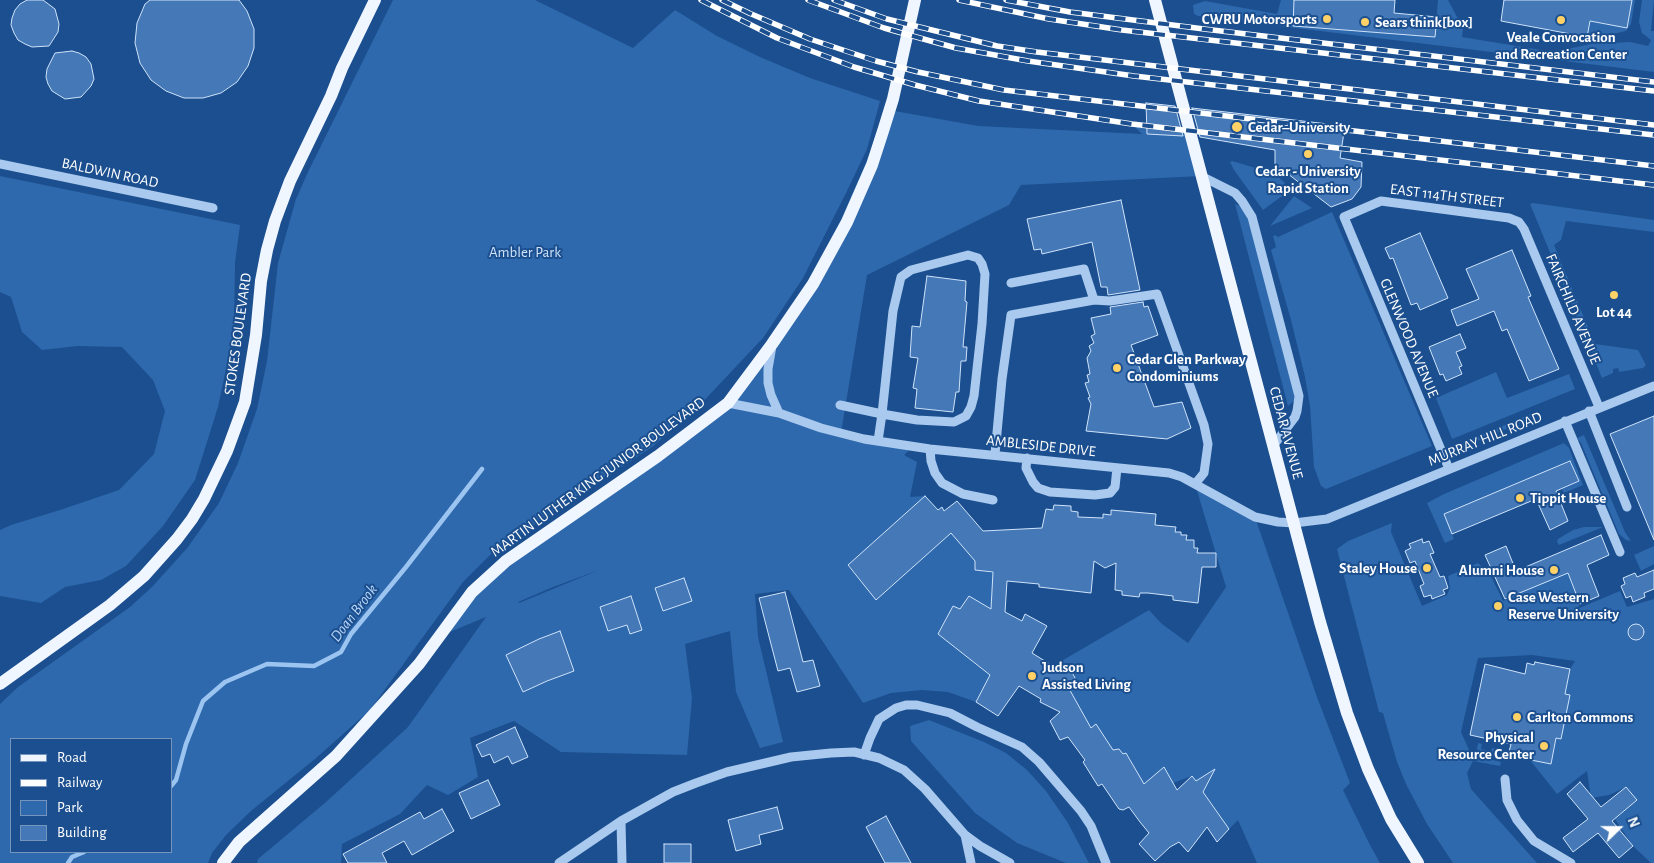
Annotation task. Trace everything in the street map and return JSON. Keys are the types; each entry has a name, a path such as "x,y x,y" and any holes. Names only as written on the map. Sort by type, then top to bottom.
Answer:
{"main road":[{"name":"STOKES BOULEVARD","path":"0,684 110,605 144,576 177,539 204,499 227,452 245,402 256,335 261,281 275,221 290,181 375,0"},
{"name":"MARTIN LUTHER KING JUNIOR BOULEVARD","path":"224,863 229,853 239,842 336,756 375,714 419,664 472,592 506,561 658,456 728,403 772,344 813,284 847,222 872,166 893,99 915,0"},
{"name":"CEDAR AVENUE","path":"1155,0 1320,622 1347,714 1368,769 1391,819 1418,863"}],"street":[{"name":"BALDWIN ROAD","path":"0,164 213,208"},
{"path":"1201,176 1235,193 1247,207 1254,226 1299,396 1298,411 1295,417 1273,446"},
{"name":"EAST 114TH STREET","path":"1344,217 1381,202 1509,218 1519,222"},
{"name":"GLENWOOD AVENUE","path":"1344,217 1449,469"},
{"name":"FAIRCHILD AVENUE","path":"1519,222 1524,229 1599,407"},
{"path":"840,405 882,414 918,420 954,422 966,416 971,407 985,288 982,264 978,258 968,255 910,270 902,277 893,311 882,414 878,441"},
{"path":"1011,282 1084,269 1094,300"},
{"path":"995,454 1002,380 1011,315 1094,300 1110,301 1157,294 1204,425 1208,444 1204,473 1194,484"},
{"path":"772,344 768,383 779,413"},
{"name":"MURRAY HILL ROAD","path":"1294,523 1326,519 1654,386"},
{"name":"AMBLESIDE DRIVE","path":"728,403 779,413 821,428 878,441 930,449 995,454 1169,473 1182,476 1255,517 1294,523"},
{"path":"1589,411 1628,507"},
{"path":"1565,421 1620,552"},
{"path":"930,449 934,473 942,483 963,494 993,500"},
{"path":"1027,458 1026,468 1033,482 1038,488 1050,492 1095,495 1110,493 1115,487 1117,468"},
{"path":"864,754 879,719 896,708 917,705 950,713 1022,747 1039,762 1081,810 1091,826 1106,863"},
{"path":"559,863 621,821 673,792 727,772 791,757 854,752 879,758 904,770 925,789 964,834 980,846 1010,863"},
{"path":"1505,779 1507,800 1517,820 1534,841 1571,863"},
{"path":"621,821 622,863"},
{"path":"964,834 971,863"}],"green space":[{"name":"Ambler Park","path":"393,0 535,0 633,48 675,10 717,36 760,57 810,78 880,101 867,149 846,193 803,278 763,338 698,407 652,447 492,553 463,582 370,710 315,759 251,811 226,835 212,853 208,863 0,863 0,704 18,687 130,607 153,586 188,547 219,503 238,463 257,409 267,361 278,263 296,199"},
{"path":"1281,0 1294,0 1293,26 1435,37 1438,0 1448,0 1463,28 1462,37 1553,52 1591,44 1630,42 1648,46 1651,40 1642,33 1639,22 1642,0 1654,0 1651,31 1654,31 1654,72 1198,16 1194,14 1193,5 1205,1 1277,14"},
{"path":"1632,0 1635,0 1631,24 1626,31 1604,36 1587,37 1590,21 1627,28"},
{"path":"889,110 978,126 1142,134 1132,124 1189,131 1201,176 1021,185 1009,205 867,275 841,433 913,446 904,455 917,462 910,497 925,496 848,566 876,599 951,533 976,557 976,570 993,573 991,609 969,596 960,609 953,606 938,634 981,668 995,665 976,702 948,692 922,690 891,693 863,703 789,590 755,594 758,637 783,742 760,748 736,692 730,631 685,644 692,698 687,755 561,752 514,721 470,738 478,777 448,795 427,785 400,814 342,844 341,863 257,863 258,859 326,802 408,727 486,617 440,636 472,592 728,403 813,284","holes":["599,570 519,603 553,587"]},
{"path":"1230,162 1273,173 1284,182 1289,191 1263,210 1234,170"},
{"path":"0,176 240,225 235,263 234,331 218,407 195,480 163,526 126,566 101,580 65,587 41,603 0,596 0,530 119,490 154,454 165,411 153,380 122,347 78,346 42,350 22,332 11,297 0,292"},
{"path":"1294,196 1312,208 1270,226"},
{"path":"1235,204 1242,207 1250,223 1294,389 1295,400 1288,406"},
{"path":"1530,204 1654,220 1654,232 1566,221 1561,240 1554,245 1595,344 1638,350 1646,365 1643,368 1619,372 1618,368 1613,369 1613,373 1602,378"},
{"path":"1332,212 1432,446 1326,489 1321,486 1314,467 1310,406 1305,377 1271,250 1276,247 1273,236 1278,237"},
{"path":"1496,372 1507,398 1569,374 1575,389 1452,439 1436,398"},
{"path":"1533,413 1533,418 1460,448 1451,448"},
{"path":"1584,435 1625,532 1631,541 1626,540 1619,534 1581,443 1577,438"},
{"path":"1564,443 1569,448 1583,485 1564,493 1562,489 1579,481 1570,461 1444,514 1454,539 1445,543 1427,503"},
{"path":"1195,484 1255,517 1317,697 1350,783 1343,790 1380,863 1257,863 1238,820 1229,829 1192,776 1173,783 1142,787 1131,760 1126,753 1123,754 1119,749 1113,750 1091,728 1067,685 1075,679 1072,663 1058,663 1149,610 1162,624 1188,643 1226,587"},
{"path":"1392,523 1391,532 1422,606 1447,595 1450,588 1448,576 1478,563 1490,574 1503,601 1567,572 1580,604 1577,609 1620,591 1627,607 1654,599 1654,863 1651,863 1633,846 1615,819 1637,800 1626,787 1609,795 1591,798 1587,771 1557,794 1530,760 1551,763 1570,669 1575,661 1532,655 1478,658 1461,732 1470,752 1473,751 1476,756 1501,762 1500,766 1473,761 1467,773 1471,789 1537,863 1453,863 1427,824 1397,762 1383,713 1379,712 1337,549 1348,541"},
{"path":"1584,527 1603,527 1559,545 1557,542 1558,539 1573,530"},
{"path":"1654,546 1654,564 1641,571 1634,555"},
{"path":"929,720 1006,753 1027,770 1046,791 1068,823 1089,863 1066,863 1017,843 975,813 911,741 910,726"},
{"path":"1478,743 1482,744 1481,749 1491,751 1492,748 1497,749 1496,756 1480,753 1477,749"}],"building":[{"path":"27,0 43,0 55,9 59,24 58,32 49,46 32,47 18,40 14,33 11,25 15,10"},
{"path":"150,0 239,0 247,11 254,29 254,48 248,66 237,82 221,93 203,98 184,98 166,91 151,80 140,63 135,43 137,23 145,4"},
{"name":"Sears think[box]","path":"1294,0 1395,0 1394,13 1437,17 1435,37 1293,26"},
{"name":"Veale Convocation and Recreation Center","path":"1504,0 1632,0 1627,28 1590,21 1587,37 1501,21"},
{"path":"72,51 86,57 91,64 94,79 91,86 81,97 65,99 52,91 46,77 47,69 55,53"},
{"path":"1146,103 1175,106 1183,136 1147,134"},
{"name":"Cedar - University Rapid Station","path":"1192,108 1345,126 1340,158 1362,162 1361,187 1352,199 1331,207 1275,164 1275,150 1200,137"},
{"path":"1121,200 1140,290 1108,295 1107,287 1101,287 1092,242 1042,254 1041,249 1034,250 1027,219"},
{"path":"1420,233 1448,298 1420,310 1417,303 1411,305 1393,258 1390,259 1385,248"},
{"path":"1512,250 1531,296 1528,297 1559,369 1529,381 1507,329 1502,331 1494,311 1457,326 1451,310 1479,299 1466,269"},
{"path":"927,276 966,281 965,301 967,302 963,347 967,347 966,361 961,361 959,392 956,392 953,412 915,408 917,389 913,388 918,358 910,357 912,326 920,327"},
{"name":"Cedar Glen Parkway Condominiums","path":"1143,302 1144,307 1148,306 1158,335 1131,345 1154,407 1182,402 1191,428 1167,439 1086,431 1091,404 1085,383 1089,382 1087,375 1090,374 1087,358 1091,351 1089,346 1094,343 1091,336 1095,334 1091,318 1111,314 1110,307"},
{"path":"1460,334 1466,348 1456,352 1462,366 1459,367 1462,374 1446,381 1443,374 1440,375 1429,347"},
{"path":"1654,416 1654,540 1610,434"},
{"name":"Tippit House","path":"1570,461 1579,481 1556,491 1568,521 1550,530 1536,499 1452,534 1444,514"},
{"name":"Judson Assisted Living","path":"925,496 938,510 942,507 944,511 957,501 983,531 1042,528 1046,509 1053,510 1054,505 1071,506 1071,511 1078,512 1078,517 1103,518 1103,514 1111,515 1111,510 1156,514 1155,525 1176,527 1175,532 1187,535 1186,540 1194,540 1194,548 1198,548 1197,553 1216,553 1216,567 1202,567 1198,603 1173,600 1173,596 1148,593 1140,593 1139,597 1122,595 1122,591 1115,590 1116,563 1105,568 1094,561 1091,593 1039,587 1039,584 1007,581 1005,612 1022,621 1025,614 1047,626 1032,653 1056,668 1060,666 1062,671 1070,668 1076,680 1067,685 1091,728 1096,724 1113,750 1119,749 1123,754 1126,753 1144,784 1164,767 1177,790 1192,776 1196,781 1215,769 1203,792 1229,829 1217,842 1207,827 1188,852 1179,842 1170,847 1155,861 1139,844 1149,833 1129,807 1123,810 1119,809 1102,784 1098,786 1083,762 1085,760 1068,737 1060,740 1050,721 1060,712 1040,702 1041,699 1019,686 998,716 976,702 990,675 938,634 953,606 960,609 969,596 991,609 993,572 975,570 975,561 951,533 876,600 848,565"},
{"name":"Alumni House","path":"1601,535 1609,555 1587,565 1599,596 1580,604 1568,573 1505,599 1485,555 1506,546 1516,571"},
{"name":"Staley House","path":"1422,539 1423,543 1429,541 1434,553 1430,554 1440,577 1444,576 1448,588 1443,590 1445,594 1432,599 1431,595 1424,597 1420,586 1424,584 1415,561 1410,563 1405,551 1411,548 1409,544"},
{"path":"1654,570 1654,589 1644,593 1645,597 1633,602 1631,596 1626,598 1621,586 1625,584 1623,578 1635,573 1637,577"},
{"path":"684,578 692,601 663,611 655,588"},
{"path":"785,592 803,662 813,660 820,686 797,692 790,668 778,671 759,598"},
{"path":"631,596 642,630 630,634 627,625 608,631 600,607"},
{"path":"1633,624 1639,624 1644,629 1642,638 1633,640 1628,635 1628,629"},
{"path":"560,631 574,671 523,692 506,655"},
{"name":"Carlton Commons","path":"1535,662 1570,669 1565,694 1570,695 1561,739 1556,738 1551,764 1516,757 1517,754 1509,752 1511,744 1470,735 1485,664 1525,674 1527,663 1534,665"},
{"path":"515,727 528,757 512,764 508,756 494,763 490,754 482,757 476,745"},
{"path":"488,780 500,805 471,819 459,793"},
{"path":"1580,782 1601,807 1626,787 1637,800 1612,821 1633,846 1619,858 1598,833 1573,852 1563,838 1588,819 1567,794"},
{"path":"777,807 783,829 759,835 761,844 736,851 728,820"},
{"path":"442,809 454,831 412,855 404,841 382,853 387,863 348,863 343,854 420,812 424,819"},
{"path":"886,816 911,863 885,863 866,827"},
{"path":"664,844 691,844 691,863 664,863"}],"waterway":[{"name":"Doan Brook","path":"172,785 176,780 186,744 203,701 225,682 267,664 314,666 341,652 351,634 482,469"},
{"name":"Doan Brook","path":"68,863 72,857 82,853"}],"railway":[{"path":"701,0 777,38 854,67 979,101 1132,124 1654,185"},
{"path":"722,0 810,39 876,61 1004,90 1654,166"},
{"path":"808,0 884,28 927,40 956,48 1028,61 1134,76 1654,135"},
{"path":"834,0 887,19 997,46 1654,125"},
{"path":"959,0 1049,19 1122,30 1654,91"},
{"path":"1006,0 1070,12 1204,29 1654,82"}],"place":[{"name":"CWRU Motorsports","path":"1327,19"},
{"name":"Veale Convocation and Recreation Center","path":"1561,20"},
{"name":"Sears think[box]","path":"1365,22"},
{"name":"Cedar–University","path":"1237,127"},
{"name":"Cedar - University Rapid Station","path":"1308,154"},
{"name":"Lot 44","path":"1614,295"},
{"name":"Cedar Glen Parkway Condominiums","path":"1117,368"},
{"name":"Tippit House","path":"1520,498"},
{"name":"Staley House","path":"1427,568"},
{"name":"Alumni House","path":"1554,570"},
{"name":"Case Western Reserve University","path":"1498,606"},
{"name":"Judson Assisted Living","path":"1032,676"},
{"name":"Carlton Commons","path":"1517,717"},
{"name":"Physical Resource Center","path":"1544,746"}]}
